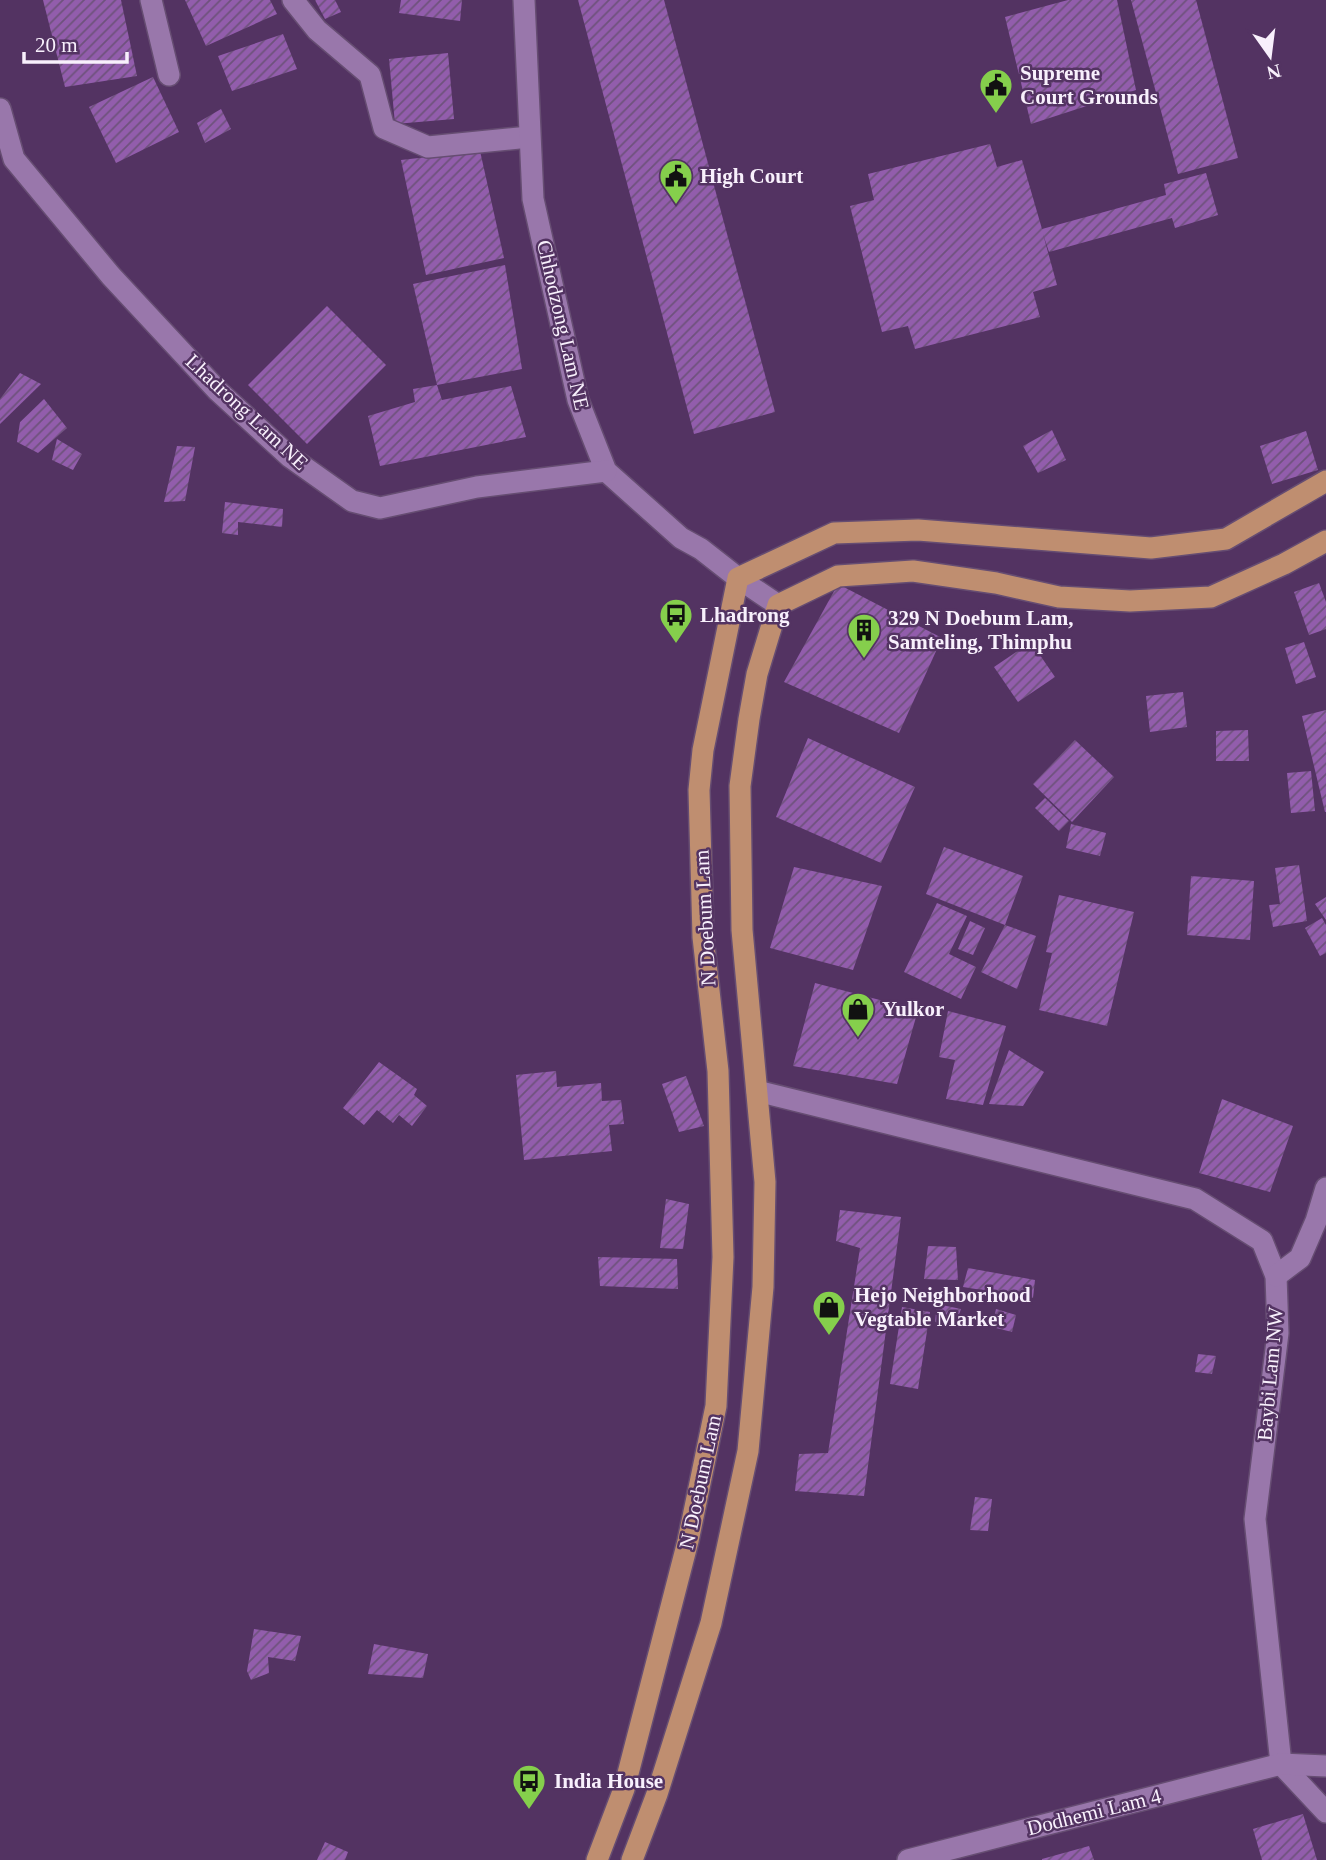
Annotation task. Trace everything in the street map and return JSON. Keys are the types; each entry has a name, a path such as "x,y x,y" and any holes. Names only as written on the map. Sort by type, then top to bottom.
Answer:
{"main road":[{"path":"738,578 834,533 918,530 1151,548 1226,539 1326,481"},
{"path":"778,604 838,576 913,571 996,583 1059,597 1130,601 1211,597 1284,564 1326,541"},
{"name":"N Doebum Lam","path":"597,1860 628,1776 688,1541 716,1406 723,1257 718,1071 703,937 699,790 703,750 738,578"},
{"name":"N Doebum Lam","path":"632,1860 657,1794 711,1623 748,1451 764,1274 765,1182 741,930 740,786 748,719 757,674 778,604"}],"street":[{"path":"151,0 169,75"},
{"path":"293,0 317,30 370,75 384,128 428,147 529,137"},
{"name":"Chhodzong Lam NE","path":"524,0 533,199 578,400 606,471 681,538 701,549 778,604"},
{"name":"Lhadrong Lam NE","path":"0,109 14,159 111,276 218,391 290,457 352,501 380,508 477,487 606,471"},
{"name":"Baybi Lam NW","path":"757,1091 1195,1199 1262,1241 1276,1276 1278,1333 1255,1519 1281,1764"},
{"path":"1276,1276 1300,1258 1316,1221 1326,1188"},
{"path":"1281,1764 1326,1812"},
{"name":"Dodhemi Lam 4","path":"908,1860 1281,1764 1326,1766"}],"building":[{"path":"43,0 121,0 137,76 65,87"},
{"path":"185,0 270,0 277,14 206,46"},
{"path":"315,0 335,0 341,12 325,19"},
{"path":"401,0 462,0 460,21 399,13"},
{"name":"High Court","path":"578,0 664,0 775,412 694,434"},
{"path":"1068,0 1117,0 1136,90 1031,124 1005,17"},
{"path":"1131,0 1196,0 1238,158 1178,174"},
{"path":"283,34 297,69 232,91 218,56"},
{"path":"448,53 454,119 395,124 389,59"},
{"path":"153,77 179,132 116,163 89,107"},
{"path":"221,109 231,129 205,143 197,123"},
{"path":"990,144 997,167 1022,160 1042,229 1166,195 1164,184 1206,173 1218,215 1175,228 1172,218 1049,252 1043,234 1057,285 1033,292 1040,317 915,349 908,326 882,332 850,206 874,200 868,174"},
{"path":"480,151 504,258 426,275 401,160"},
{"path":"505,265 522,369 437,385 413,284"},
{"path":"327,306 386,365 307,444 248,385"},
{"path":"20,373 41,384 0,424 0,399"},
{"path":"437,385 442,400 511,386 526,437 380,466 368,416 415,402 413,389"},
{"path":"44,399 67,428 38,453 17,442 20,422"},
{"path":"1052,430 1066,460 1038,473 1023,446"},
{"path":"1306,431 1318,470 1272,484 1260,446"},
{"path":"57,439 82,454 73,470 52,460"},
{"path":"177,446 195,447 185,501 164,502"},
{"path":"225,502 283,509 282,527 238,522 238,535 222,533"},
{"path":"1319,583 1326,602 1326,629 1309,635 1294,592"},
{"name":"329 N Doebum Lam, Samteling, Thimphu","path":"838,584 942,638 899,733 784,682"},
{"path":"1031,642 1055,677 1018,702 994,667"},
{"path":"1304,642 1316,677 1296,684 1285,648"},
{"path":"1183,692 1187,727 1150,732 1146,696"},
{"path":"1326,710 1326,812 1325,812 1302,716"},
{"path":"1248,730 1249,761 1216,761 1216,731"},
{"path":"808,738 915,787 881,863 776,817"},
{"path":"1075,740 1114,777 1072,822 1033,784"},
{"path":"1311,771 1315,811 1291,813 1287,773"},
{"path":"1045,798 1069,821 1059,831 1035,808"},
{"path":"1071,824 1106,833 1100,856 1066,848"},
{"path":"944,847 1023,876 1005,925 926,894"},
{"path":"1299,865 1307,921 1273,927 1269,905 1280,904 1275,868"},
{"path":"794,867 882,886 853,970 770,948"},
{"path":"1191,876 1254,881 1250,940 1187,935"},
{"path":"1059,895 1134,912 1107,1026 1039,1010 1052,953 1046,952"},
{"path":"1326,897 1326,920 1315,904"},
{"path":"937,903 967,916 949,954 976,967 961,999 904,972"},
{"path":"1322,918 1326,925 1326,953 1320,956 1305,928"},
{"path":"970,921 985,928 973,955 958,949"},
{"path":"1005,925 1036,936 1017,989 981,972"},
{"path":"815,983 918,1010 897,1084 793,1066"},
{"path":"948,1011 1006,1026 983,1105 946,1099 955,1060 939,1057"},
{"path":"1009,1050 1044,1072 1023,1106 989,1104"},
{"path":"379,1062 417,1089 414,1095 427,1106 412,1126 399,1115 393,1123 377,1110 364,1125 343,1108"},
{"path":"556,1071 557,1087 601,1083 602,1101 621,1100 624,1124 609,1125 612,1151 524,1160 516,1075"},
{"path":"686,1076 704,1126 679,1132 662,1084"},
{"path":"1222,1099 1293,1126 1270,1192 1199,1173"},
{"path":"666,1199 689,1204 683,1249 660,1248"},
{"path":"840,1210 901,1217 864,1496 795,1491 799,1454 828,1453 860,1248 836,1241"},
{"path":"928,1246 956,1247 958,1280 924,1279"},
{"path":"598,1257 677,1259 678,1289 600,1286"},
{"path":"968,1268 1035,1280 1033,1298 963,1287"},
{"path":"937,1304 961,1309 955,1326 935,1322"},
{"path":"902,1307 930,1312 918,1389 890,1384"},
{"path":"996,1309 1016,1315 1012,1332 992,1327"},
{"path":"1198,1354 1216,1356 1212,1374 1195,1372"},
{"path":"975,1497 992,1499 988,1531 970,1530"},
{"path":"254,1629 301,1636 295,1661 268,1657 269,1673 251,1680 247,1671"},
{"path":"374,1644 428,1654 423,1678 368,1674"},
{"path":"1303,1814 1317,1860 1262,1860 1253,1829"},
{"path":"325,1842 348,1852 345,1860 317,1860"},
{"path":"1089,1846 1094,1860 1042,1860 1042,1859"}],"place":[{"name":"Supreme Court Grounds","path":"996,115"},
{"name":"High Court","path":"676,206"},
{"name":"Lhadrong","path":"676,645"},
{"name":"329 N Doebum Lam, Samteling, Thimphu","path":"864,660"},
{"name":"Yulkor","path":"858,1039"},
{"name":"Hejo Neighborhood Vegtable Market","path":"829,1337"},
{"name":"India House","path":"529,1811"}]}
